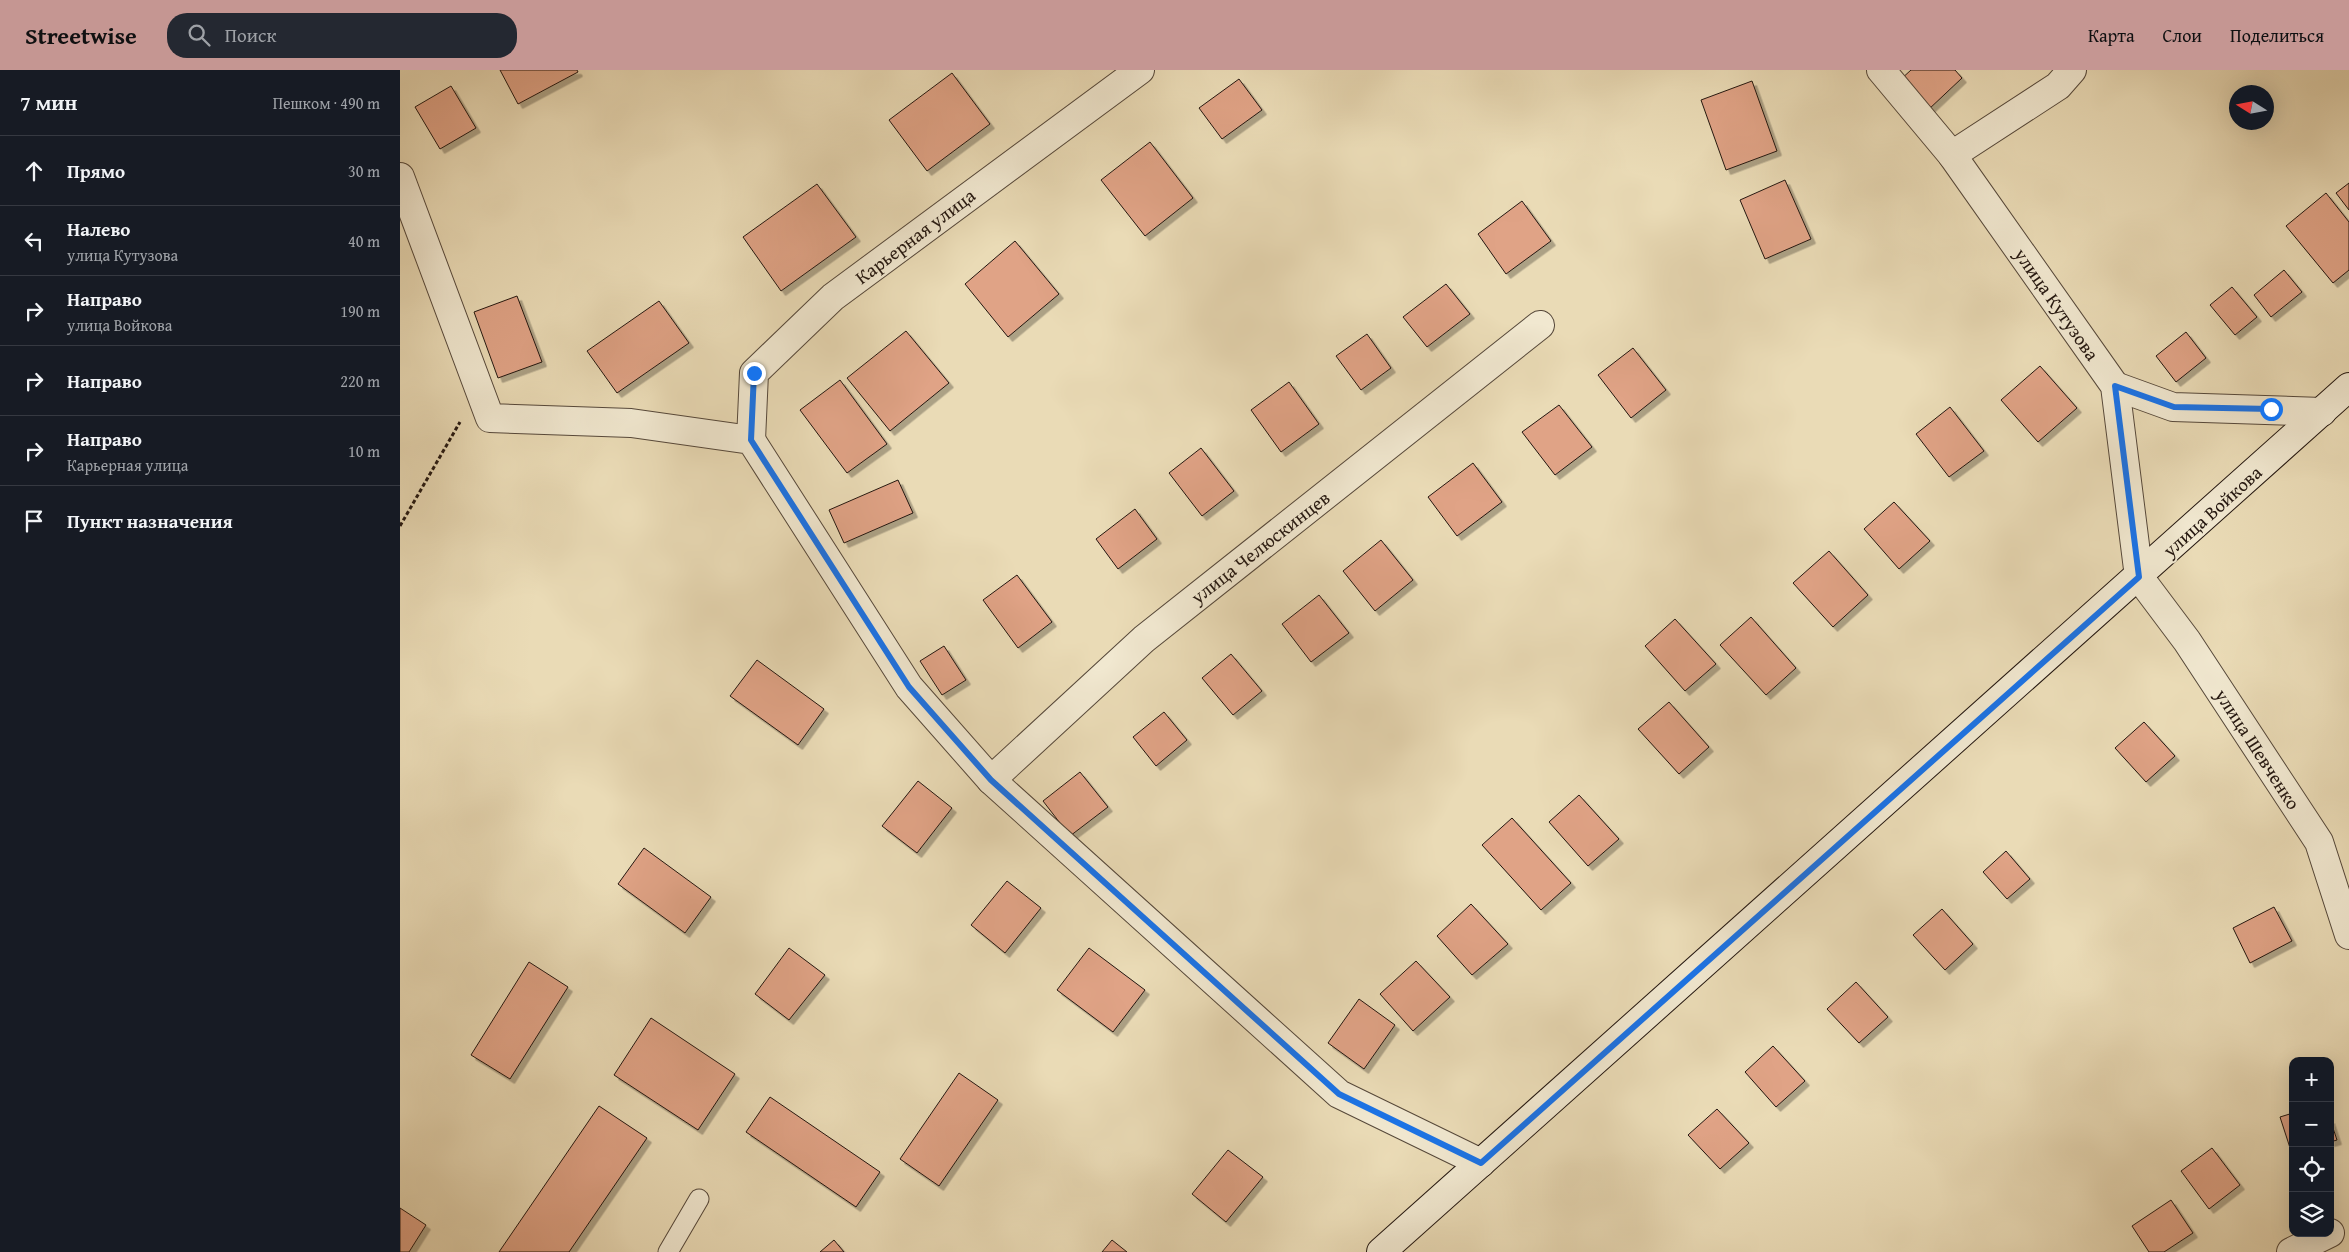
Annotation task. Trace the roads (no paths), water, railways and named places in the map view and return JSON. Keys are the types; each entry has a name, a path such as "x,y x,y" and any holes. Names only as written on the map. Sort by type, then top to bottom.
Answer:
{"street":[{"name":"Карьерная улица","path":"751,440 754,373 833,297 1140,70"},
{"name":"улица Кутузова","path":"1881,70 1952,155 2115,386 2139,577"},
{"path":"1952,155 2058,86 2072,70"},
{"path":"400,177 490,418 631,423 751,440 909,687 991,780 1339,1094 1481,1163"},
{"name":"улица Челюскинцев","path":"991,780 1144,639 1540,325"},
{"path":"2115,386 2174,407 2322,412"},
{"name":"улица Войкова","path":"1381,1252 2349,388"},
{"name":"улица Шевченко","path":"2139,577 2187,641 2319,842 2349,935"},
{"path":"2334,1231 2349,1224"},
{"path":"2291,1252 2322,1237"}],"lane":[{"path":"668,1252 700,1199"}]}
